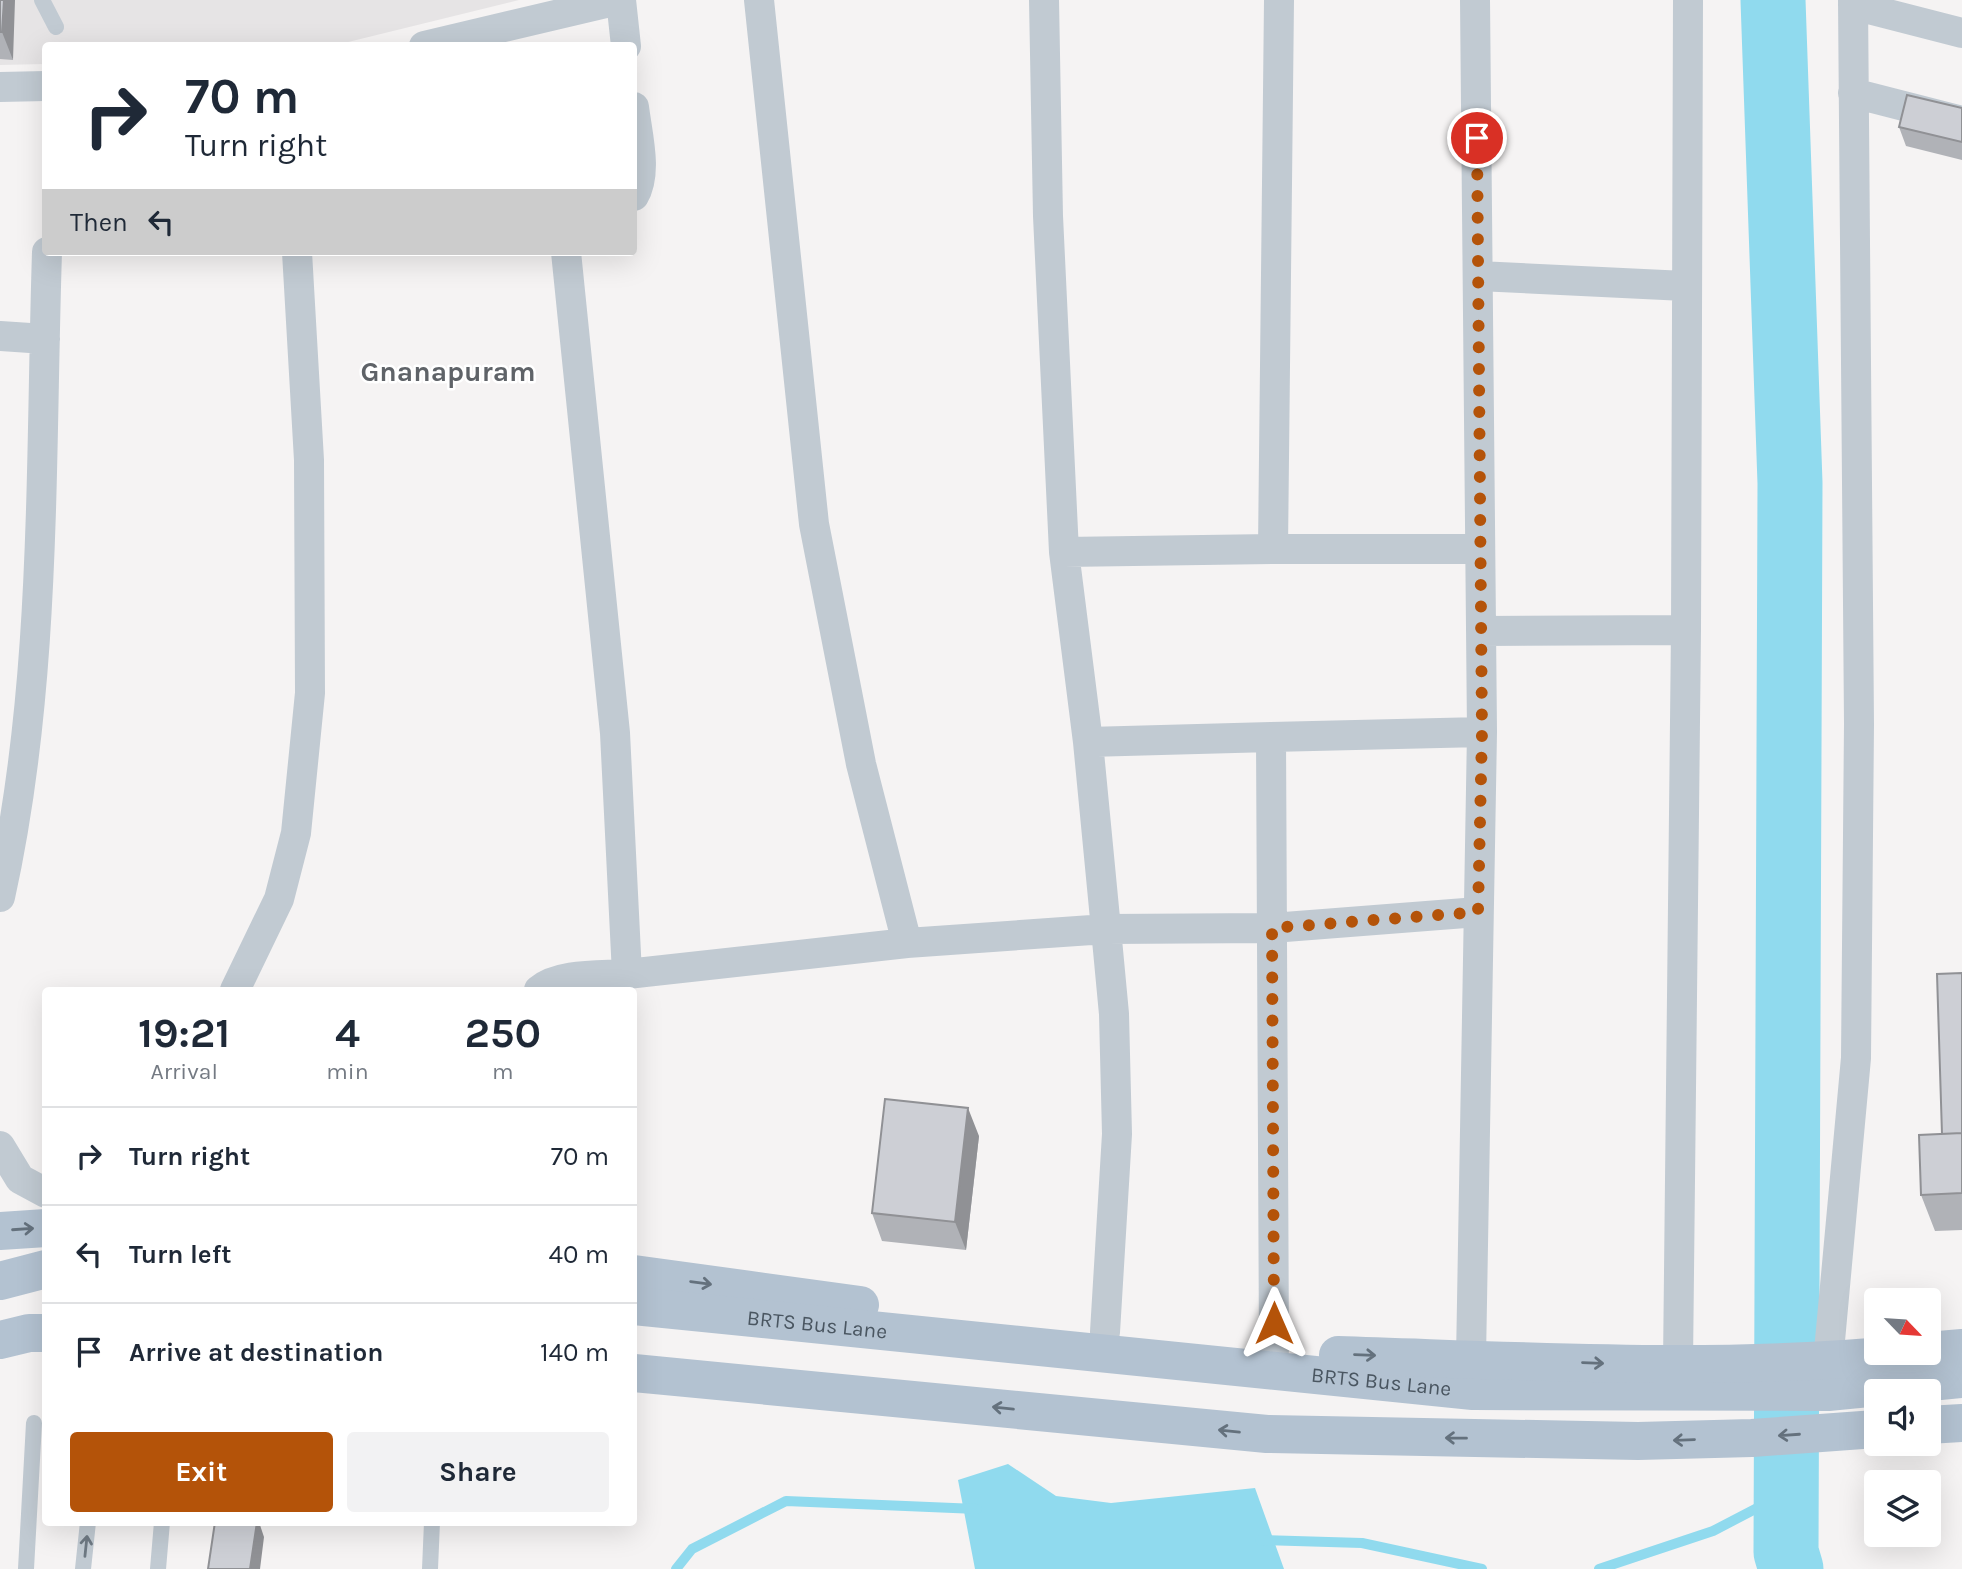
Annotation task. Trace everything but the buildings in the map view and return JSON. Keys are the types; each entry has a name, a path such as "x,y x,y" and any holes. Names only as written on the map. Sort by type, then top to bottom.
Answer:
{"main road":[{"path":"0,1231 42,1228"},
{"path":"0,1281 42,1270"},
{"path":"637,1274 929,1314 1274,1350 1471,1359 1678,1364 1757,1378 1962,1379"},
{"name":"BRTS Bus Lane","path":"637,1307 1473,1391 1757,1378"},
{"path":"0,1340 29,1333 42,1333"},
{"path":"1941,1350 1962,1348"},
{"path":"1828,1377 1872,1365"},
{"path":"637,1373 1267,1434 1638,1441 1752,1438 1864,1430"},
{"path":"1941,1424 1962,1423"}],"street":[{"path":"453,42 497,36 620,0 625,42"},
{"path":"759,0 814,524 861,764 906,943"},
{"path":"1044,0 1048,243 1064,552 1088,742 1114,1014 1117,1134 1105,1332"},
{"path":"1273,549 1279,0"},
{"path":"1471,1359 1482,732 1475,0"},
{"path":"1678,1364 1686,630 1688,0"},
{"path":"1828,1377 1856,1058 1859,711 1853,2 1962,33"},
{"path":"0,87 42,86"},
{"path":"1853,93 1962,121"},
{"path":"637,133 640,159 637,191"},
{"path":"0,897 12,843 27,730 44,473 47,256"},
{"path":"236,987 279,900 293,846 310,693 309,460 297,256"},
{"path":"566,256 615,733 627,974"},
{"path":"1478,276 1685,286"},
{"path":"0,336 45,339"},
{"path":"1064,552 1480,549"},
{"path":"1481,631 1686,630"},
{"path":"1088,742 1482,732"},
{"path":"1271,737 1274,1350"},
{"path":"543,987 570,979 906,943 1106,929 1272,928 1478,912"},
{"path":"0,1146 20,1179 42,1191"}],"lane":[{"path":"42,0 56,27"},
{"path":"26,1569 34,1423"},
{"path":"83,1569 88,1526"},
{"path":"158,1569 162,1526"},
{"path":"430,1569 432,1526"}],"shaded area":[{"path":"0,0 519,0 348,42 42,42 42,64 0,65"}],"water":[{"path":"1008,1464 1056,1496 1111,1503 1255,1488 1284,1569 975,1569 958,1480"}],"waterway":[{"path":"1773,0 1790,483 1786,1552 1791,1569"},
{"path":"1599,1569 1713,1531 1786,1493"},
{"path":"676,1569 692,1549 786,1501 977,1509"},
{"path":"1260,1540 1362,1543 1482,1569"}],"district":[{"name":"Gnanapuram","path":"448,371"}],"route":[{"path":"1274,1323 1272,928 1478,912 1482,732 1477,138"}]}
